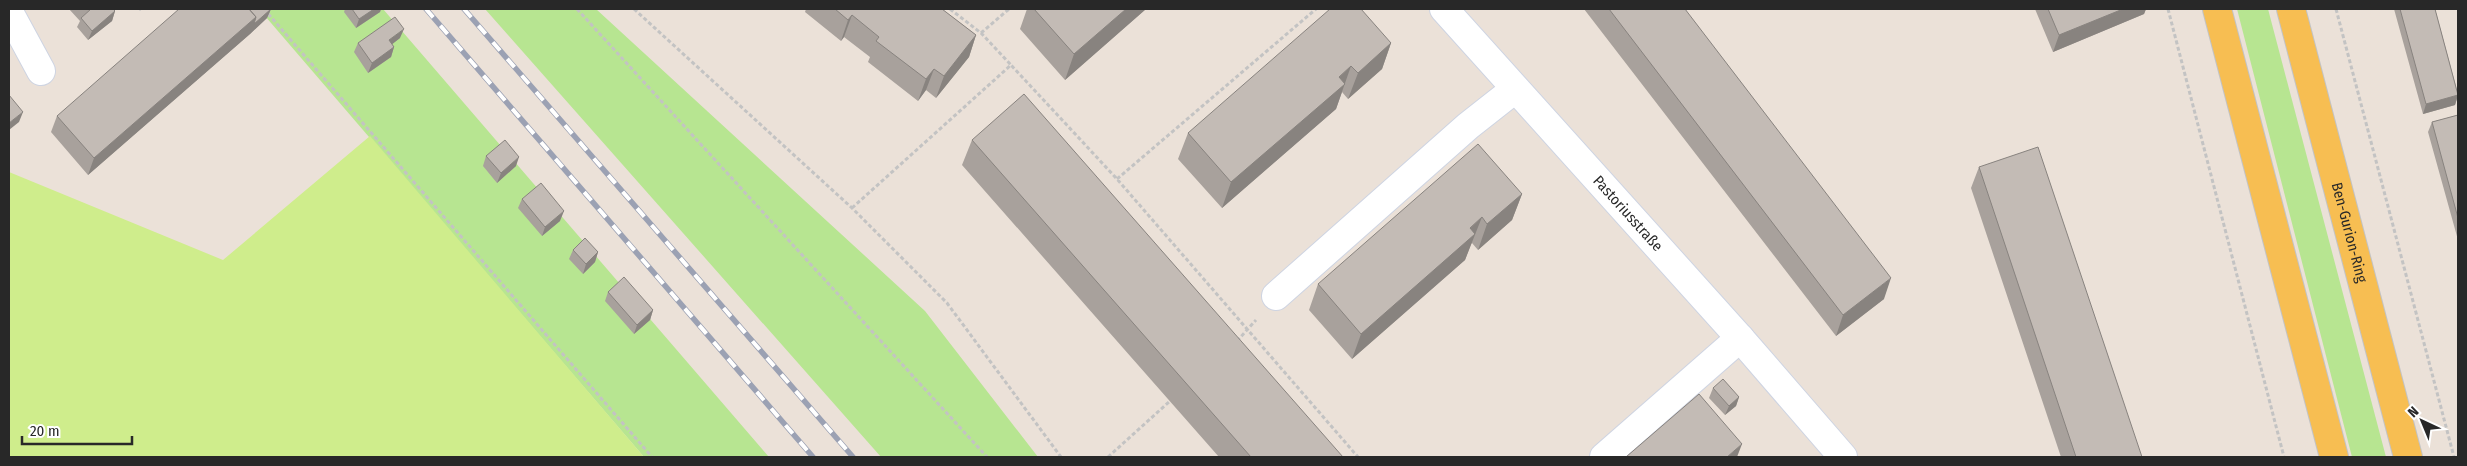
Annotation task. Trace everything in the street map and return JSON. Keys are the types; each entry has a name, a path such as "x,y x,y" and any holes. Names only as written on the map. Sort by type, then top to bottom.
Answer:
{"main road":[{"path":"2217,9 2334,457"},
{"name":"Ben-Gurion-Ring","path":"2291,9 2408,457"}],"street":[{"name":"Pastoriusstraße","path":"1444,9 1740,338 1843,457"},
{"path":"9,12 41,71"},
{"path":"1276,296 1468,126 1515,89"},
{"path":"1604,457 1740,338"}],"path":[{"path":"264,9 652,457"},
{"path":"576,9 987,457"},
{"path":"634,9 852,208 948,303 1061,457"},
{"path":"950,9 981,33 1116,179 1358,457"},
{"path":"981,33 1009,9"},
{"path":"1116,179 1316,9"},
{"path":"2168,9 2284,457"},
{"path":"2336,9 2454,457"},
{"path":"852,208 1011,65"},
{"path":"1235,343 1276,296"},
{"path":"1108,457 1170,401"}],"green space":[{"path":"259,9 383,9 769,457 644,457"},
{"path":"485,9 596,9 925,311 1038,457 881,457"},
{"path":"2237,9 2268,9 2386,457 2352,457"},
{"path":"370,136 644,457 9,457 9,172 223,260"}],"building":[{"path":"91,9 113,9 115,11 92,31 81,18"},
{"path":"179,9 249,9 256,17 94,158 57,116"},
{"path":"249,9 271,9 254,24 256,17"},
{"path":"352,9 374,9 359,19"},
{"path":"835,9 942,9 976,35 944,76 934,69 926,79 876,41 879,37 852,15 848,20"},
{"path":"1034,9 1126,9 1074,54"},
{"path":"1330,9 1361,9 1391,43 1358,73 1351,66 1339,77 1345,84 1231,182 1188,133"},
{"path":"1609,9 1685,9 1891,278 1843,315"},
{"path":"2048,9 2123,9 2059,35"},
{"path":"2400,9 2435,9 2458,95 2426,104"},
{"path":"395,17 404,29 389,40 394,47 372,63 358,43"},
{"path":"1024,94 1343,457 1251,457 972,140"},
{"path":"9,95 23,112 9,123"},
{"path":"2458,115 2458,218 2432,122"},
{"path":"505,140 519,157 501,173 486,156"},
{"path":"1478,144 1522,194 1487,224 1482,217 1470,228 1475,234 1361,334 1318,284"},
{"path":"2038,147 2142,457 2076,457 1979,167"},
{"path":"541,183 564,211 545,227 522,199"},
{"path":"585,238 598,252 586,264 573,250"},
{"path":"624,277 653,310 637,325 608,292"},
{"path":"1723,379 1739,397 1729,406 1713,388"},
{"path":"1699,394 1742,444 1727,457 1626,457"}],"railway":[{"path":"426,9 813,457"},
{"path":"464,9 853,457"}]}
